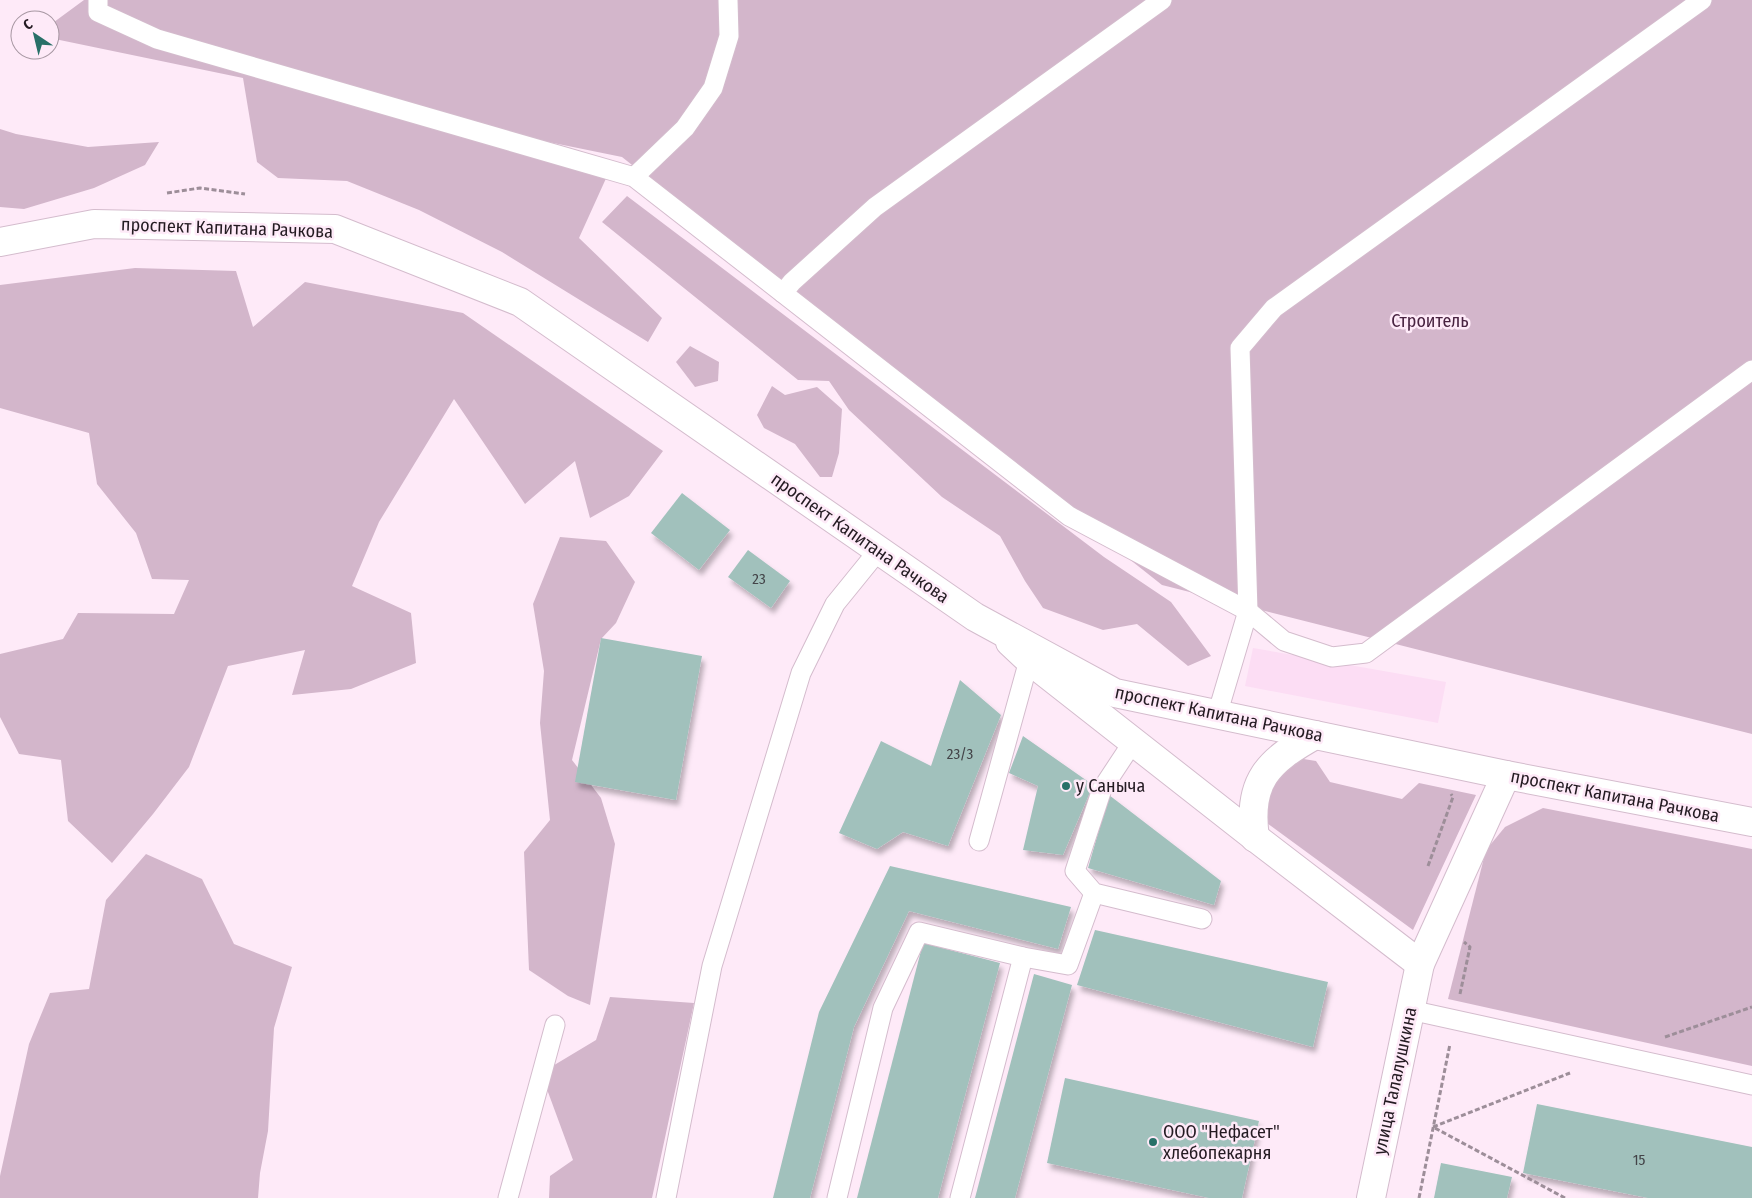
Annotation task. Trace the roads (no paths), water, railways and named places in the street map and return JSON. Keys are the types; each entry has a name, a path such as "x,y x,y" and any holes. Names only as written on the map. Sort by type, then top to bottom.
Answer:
{"street":[{"name":"проспект Капитана Рачкова","path":"0,242 94,224 335,229 520,302 975,617 1115,693 1506,775 1752,822"},
{"path":"994,627 1029,660 1255,838 1420,964"},
{"path":"1255,838 1252,816 1256,795 1266,771 1280,757 1315,735"},
{"name":"улица Талалушкина","path":"1371,1198 1420,964 1506,775"}],"lane":[{"path":"98,0 98,12 157,38 634,177 1069,516 1248,611 1284,641 1332,657 1366,653 1752,370"},
{"path":"634,177 685,128 713,88 729,36 728,0"},
{"path":"782,293 875,207 1162,0"},
{"path":"1217,715 1248,611 1240,348 1274,308 1702,0"},
{"path":"666,1198 712,966 801,673 835,604 878,550"},
{"path":"979,842 1029,660"},
{"path":"1133,742 1102,788 1075,871 1094,893 1202,919"},
{"path":"837,1198 884,1008 919,932 1022,957 1068,965 1094,893"},
{"path":"960,1198 1022,957"},
{"path":"1410,1010 1752,1085"},
{"path":"508,1198 555,1024"}],"place":[{"name":"у Саныча","path":"1066,786"},
{"name":"ООО \"Нефасет\" хлебопекарня","path":"1153,1142"}],"park label":[{"name":"Строитель","path":"1430,321"}]}
